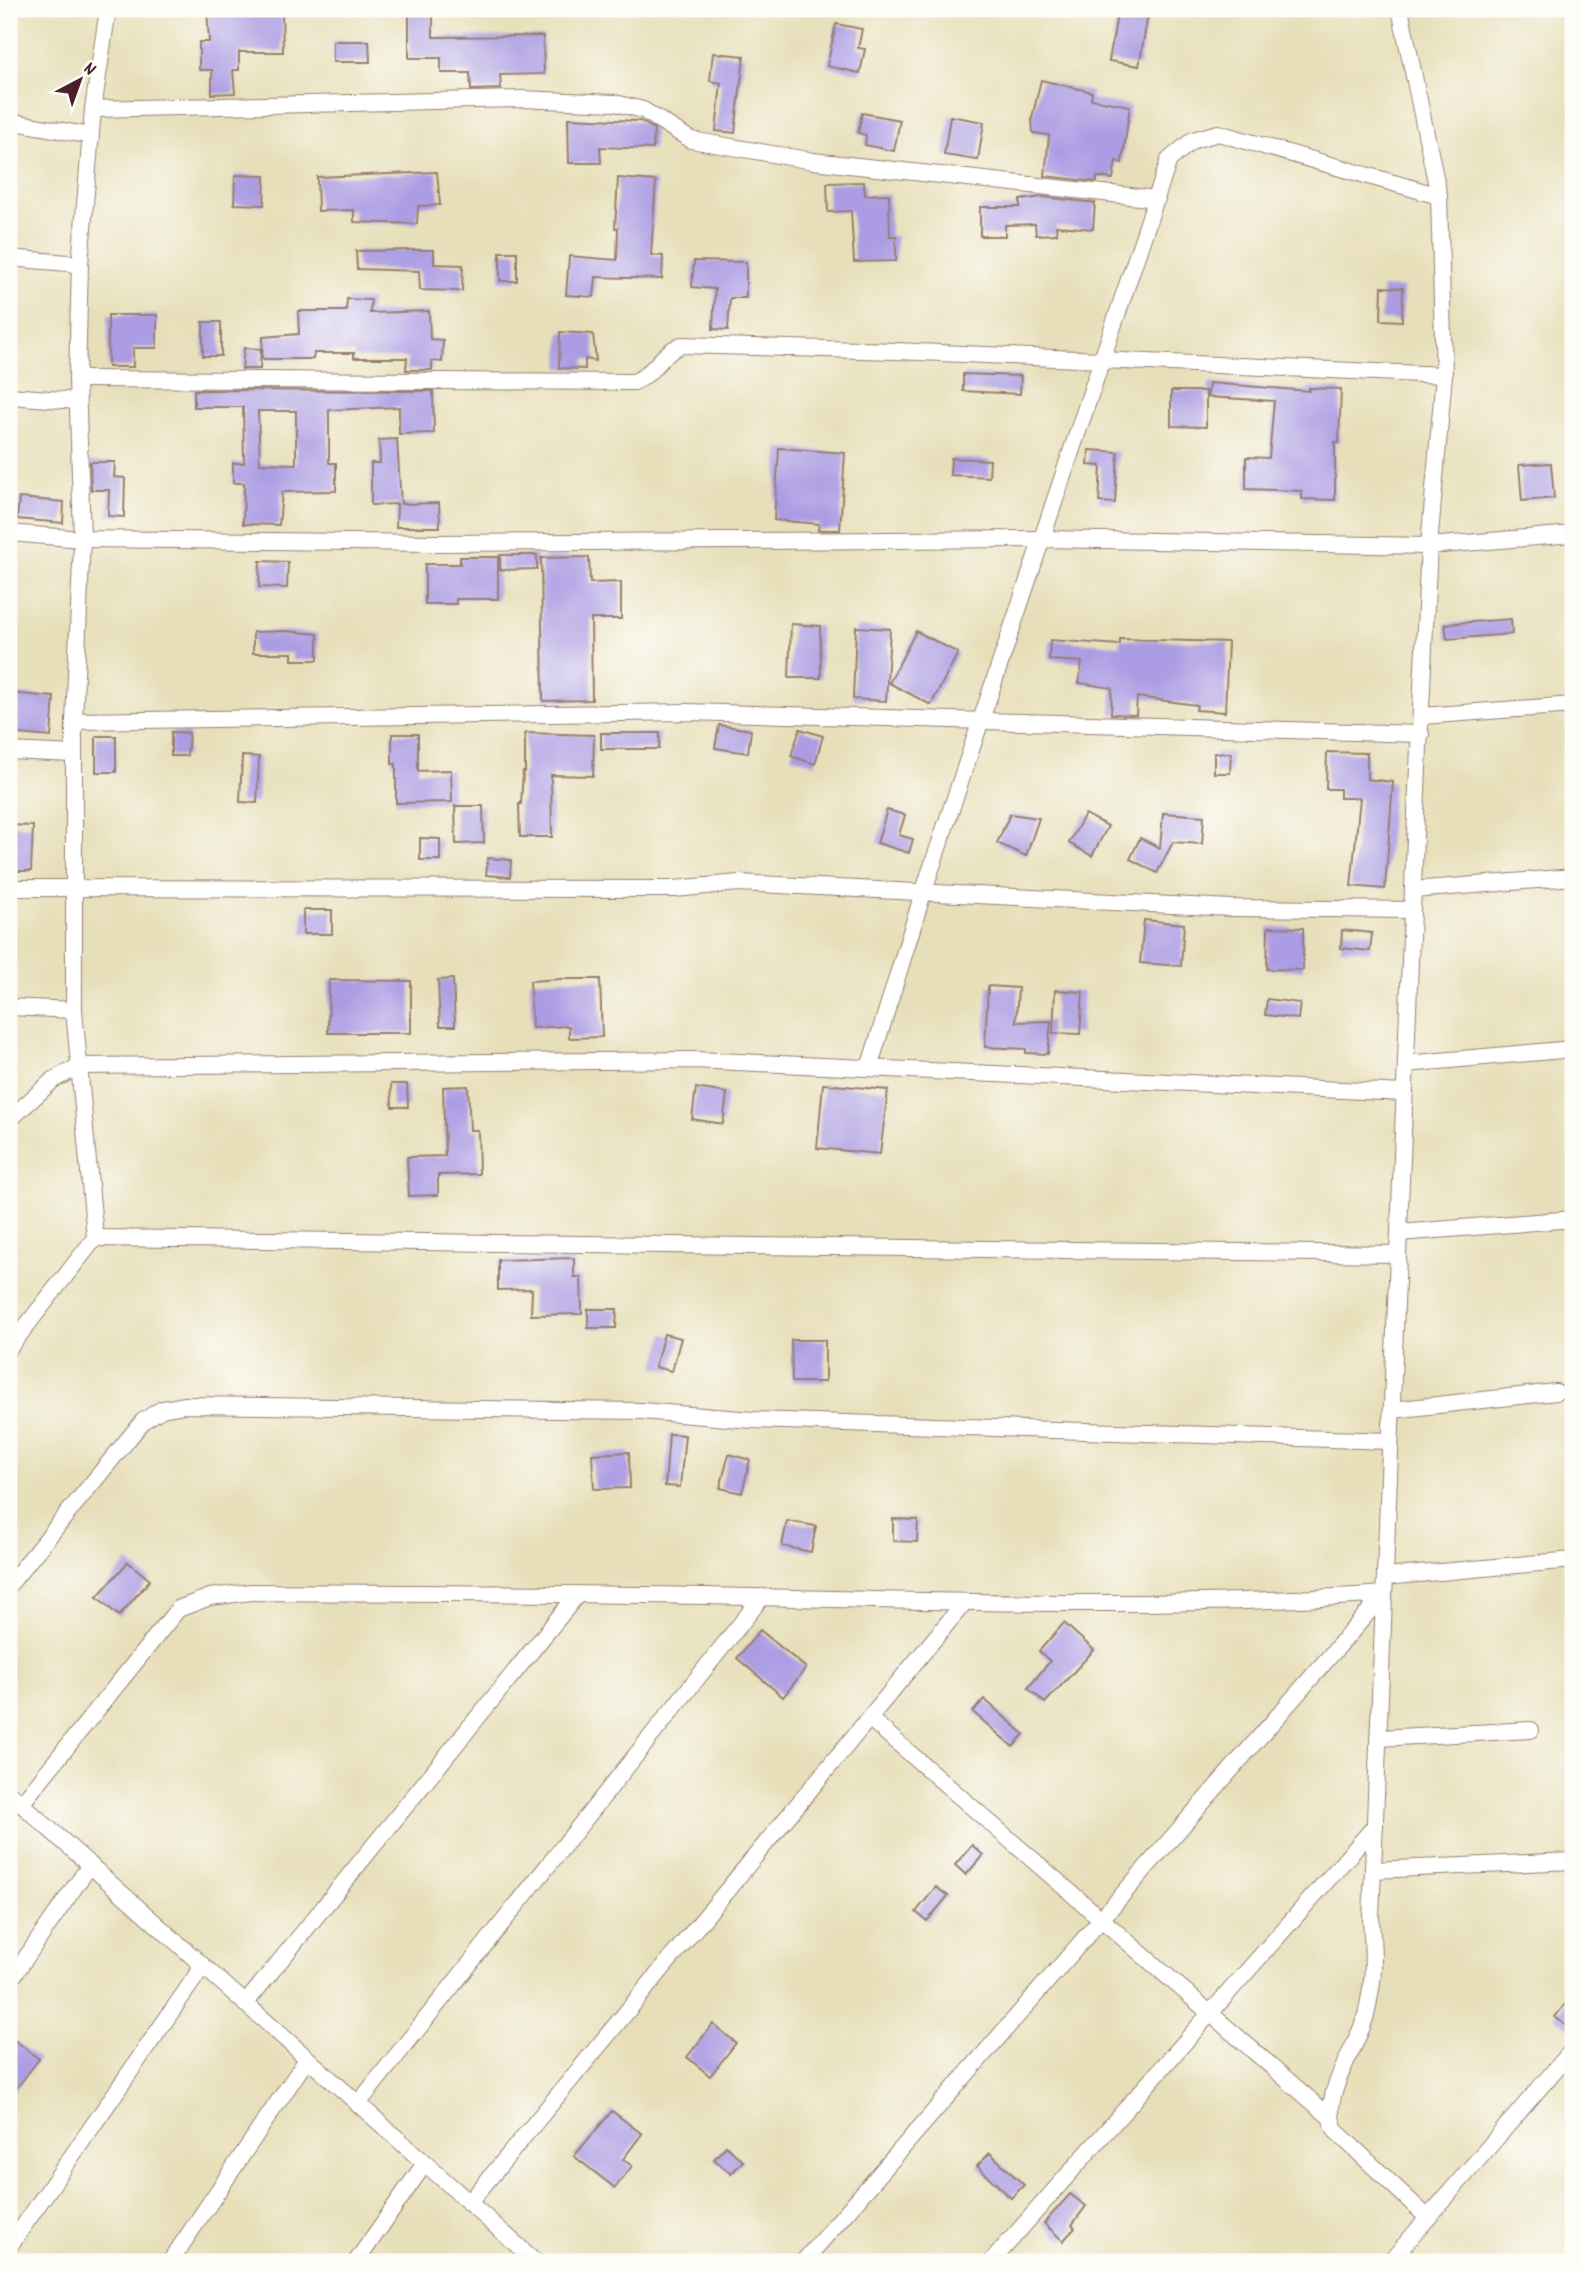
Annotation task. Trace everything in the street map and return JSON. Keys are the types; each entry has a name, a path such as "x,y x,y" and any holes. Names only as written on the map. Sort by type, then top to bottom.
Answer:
{"street":[{"path":"9,1348 95,1238 75,1010 74,721 82,539 77,379 80,264 90,136 108,9"},
{"path":"1330,2117 1330,2105 1365,2020 1372,1985 1373,1870 1412,910 1429,546 1444,375 1439,196 1400,9"},
{"path":"93,109 522,99 615,103 643,110 691,140 813,161 1157,199"},
{"path":"9,121 90,136"},
{"path":"869,1068 923,892 1105,360 1169,160 1193,140 1218,133 1439,196"},
{"path":"9,258 80,264"},
{"path":"77,379 634,382 648,376 660,359 681,345 1444,375"},
{"path":"9,396 77,401"},
{"path":"9,533 82,539 448,542 1044,539 1429,546 1573,534"},
{"path":"1422,716 1573,705"},
{"path":"74,721 688,712 982,723 1421,734"},
{"path":"9,751 74,754"},
{"path":"1413,890 1573,877"},
{"path":"9,888 674,889 739,883 1231,908 1412,910"},
{"path":"9,1007 75,1010"},
{"path":"1406,1064 1573,1049"},
{"path":"9,1120 53,1080 80,1066 694,1060 1405,1093"},
{"path":"1399,1233 1573,1219"},
{"path":"95,1238 1398,1254"},
{"path":"1392,1410 1556,1392"},
{"path":"9,1585 143,1421 162,1409 184,1405 641,1411 753,1420 1390,1441"},
{"path":"1385,1577 1573,1560"},
{"path":"533,2261 15,1798 178,1609 209,1597 251,1592 762,1597 964,1603 1308,1599 1384,1594"},
{"path":"803,2262 1384,1594"},
{"path":"245,2004 577,1595"},
{"path":"358,2104 762,1597"},
{"path":"469,2203 964,1603"},
{"path":"869,1718 1208,2015 1330,2117 1338,2132 1428,2218"},
{"path":"1378,1738 1531,1730"},
{"path":"992,2261 1375,1826"},
{"path":"1373,1870 1573,1861"},
{"path":"9,1982 90,1865"},
{"path":"9,2247 203,1966"},
{"path":"1390,2262 1573,2049"},
{"path":"170,2262 307,2059"},
{"path":"356,2262 425,2163"}],"building":[{"path":"207,9 282,9 283,52 239,52 239,70 233,70 235,93 212,94 212,70 199,70 199,42 209,42"},
{"path":"409,9 433,9 433,37 543,36 544,74 500,75 501,89 471,90 470,73 441,73 441,58 409,58"},
{"path":"1118,9 1149,9 1139,66 1109,61"},
{"path":"836,24 862,29 858,48 865,49 860,73 827,66"},
{"path":"333,41 369,41 370,62 333,62"},
{"path":"713,53 744,56 735,133 716,131 721,83 710,81"},
{"path":"1041,80 1092,92 1091,99 1130,106 1122,163 1116,161 1113,179 1097,177 1097,182 1045,176 1049,135 1033,133 1032,118"},
{"path":"862,113 900,120 894,151 865,145 866,135 858,133"},
{"path":"950,116 984,122 978,160 944,155"},
{"path":"568,118 640,121 654,129 653,149 600,147 601,163 569,163"},
{"path":"437,172 440,205 418,206 417,224 354,222 354,210 318,211 317,177"},
{"path":"235,175 265,176 264,205 234,204"},
{"path":"618,178 656,181 651,255 663,256 662,279 596,277 594,297 566,295 569,256 617,260 618,228 615,228"},
{"path":"864,182 865,195 889,194 890,236 896,236 896,261 854,262 851,211 828,212 827,183"},
{"path":"1043,197 1095,203 1093,229 1056,226 1057,234 1036,235 1035,224 1005,225 1005,236 980,236 980,207 1020,207 1020,200"},
{"path":"434,250 434,264 463,265 462,291 420,290 419,271 357,269 356,251"},
{"path":"500,252 517,252 517,281 500,281"},
{"path":"694,261 746,262 746,298 730,298 728,330 713,329 715,289 692,287"},
{"path":"1382,287 1403,288 1402,321 1381,320"},
{"path":"347,299 371,300 370,313 429,311 430,339 443,340 442,362 432,361 432,370 406,370 407,358 354,358 354,353 314,353 313,359 262,359 263,337 299,334 298,311 346,311"},
{"path":"108,315 157,315 157,348 133,348 133,367 108,367"},
{"path":"203,322 221,322 221,356 203,356"},
{"path":"560,332 593,334 596,361 585,359 585,369 559,368"},
{"path":"244,348 261,349 260,369 242,369"},
{"path":"963,374 1021,376 1020,394 963,391"},
{"path":"1209,383 1309,391 1309,388 1341,389 1339,443 1335,442 1335,500 1302,499 1302,491 1246,489 1246,457 1269,458 1274,401 1208,397"},
{"path":"194,390 433,391 434,433 399,434 399,407 329,410 329,463 336,463 336,491 282,492 279,525 243,524 244,483 233,483 233,463 244,463 243,407 194,407","holes":["258,411 296,411 296,464 260,463"]},
{"path":"1171,391 1206,391 1206,427 1171,426"},
{"path":"397,439 401,504 439,503 440,527 396,527 397,504 371,505 371,463 380,463 379,440"},
{"path":"779,448 845,453 840,530 818,530 819,524 774,520"},
{"path":"1089,450 1118,452 1115,503 1099,502 1101,466 1088,465"},
{"path":"951,458 990,460 989,477 950,475"},
{"path":"90,462 115,462 114,477 125,478 124,517 108,516 109,490 91,490"},
{"path":"1551,463 1554,498 1522,501 1519,465"},
{"path":"19,498 64,502 63,523 17,519"},
{"path":"500,555 537,555 537,569 500,570"},
{"path":"460,557 498,557 498,599 456,599 456,604 425,604 425,564 460,564"},
{"path":"589,557 590,583 621,582 621,619 591,619 592,700 543,701 541,558"},
{"path":"260,561 288,562 287,588 259,587"},
{"path":"1511,619 1512,634 1447,639 1445,624"},
{"path":"791,624 820,626 821,678 789,678"},
{"path":"856,627 890,629 886,701 853,699"},
{"path":"916,631 958,653 931,705 889,683"},
{"path":"253,632 318,634 318,660 292,660 292,653 253,653"},
{"path":"1120,639 1228,642 1225,712 1196,710 1197,705 1137,697 1136,715 1111,714 1112,688 1079,683 1082,662 1049,660 1050,640 1120,645"},
{"path":"9,693 54,697 51,737 9,733"},
{"path":"719,725 751,730 748,753 715,748"},
{"path":"800,729 823,736 815,764 791,756"},
{"path":"171,732 189,733 187,756 171,756"},
{"path":"525,733 594,735 593,776 551,775 552,837 520,837 519,804 525,772"},
{"path":"601,733 660,733 659,749 601,749"},
{"path":"392,734 418,734 418,771 451,770 452,802 396,803 396,764 392,764"},
{"path":"96,736 116,736 116,772 96,772"},
{"path":"1327,752 1367,753 1367,779 1393,782 1385,889 1351,886 1360,798 1340,798 1340,789 1326,789"},
{"path":"1214,753 1231,753 1230,773 1214,773"},
{"path":"242,756 259,757 257,803 240,802"},
{"path":"455,806 483,806 484,843 456,844"},
{"path":"887,810 905,815 899,835 913,839 909,853 877,843"},
{"path":"1163,813 1204,816 1202,844 1173,842 1157,873 1130,859 1140,838 1160,848"},
{"path":"1010,814 1039,818 1026,856 997,843"},
{"path":"1085,814 1108,826 1092,856 1069,843"},
{"path":"9,825 33,826 31,871 9,871"},
{"path":"420,838 440,839 440,860 420,860"},
{"path":"488,858 511,860 510,877 486,875"},
{"path":"303,910 332,910 332,934 303,934"},
{"path":"1144,920 1184,924 1181,966 1140,963"},
{"path":"1268,927 1303,928 1303,970 1267,969"},
{"path":"1342,930 1372,933 1370,951 1341,948"},
{"path":"453,979 455,1026 440,1026 438,980"},
{"path":"600,979 602,1037 569,1038 569,1026 532,1028 530,981"},
{"path":"329,980 411,981 411,1033 328,1033"},
{"path":"988,986 1018,988 1016,1022 1051,1021 1048,1054 1026,1053 1026,1049 985,1047"},
{"path":"1055,990 1083,992 1080,1034 1053,1033"},
{"path":"1267,999 1300,1003 1298,1019 1265,1015"},
{"path":"391,1084 407,1084 408,1107 392,1107"},
{"path":"823,1084 888,1090 880,1154 817,1148"},
{"path":"468,1086 470,1130 478,1130 479,1174 438,1175 438,1195 409,1196 407,1157 445,1156 443,1087"},
{"path":"696,1088 727,1093 723,1124 692,1119"},
{"path":"574,1258 574,1277 581,1277 582,1314 531,1315 532,1289 498,1290 498,1260"},
{"path":"588,1309 617,1309 616,1328 588,1328"},
{"path":"664,1334 681,1338 672,1371 655,1367"},
{"path":"791,1340 825,1340 825,1382 792,1382"},
{"path":"669,1434 685,1435 680,1487 665,1486"},
{"path":"629,1452 630,1488 594,1489 592,1454"},
{"path":"729,1454 750,1460 742,1493 720,1488"},
{"path":"893,1519 918,1520 917,1542 893,1541"},
{"path":"787,1521 816,1526 811,1552 782,1546"},
{"path":"128,1562 150,1580 119,1616 97,1597"},
{"path":"1064,1623 1094,1650 1045,1703 1028,1688 1050,1661 1039,1651"},
{"path":"760,1630 806,1668 783,1697 737,1658"},
{"path":"984,1699 1024,1734 1013,1747 973,1712"},
{"path":"972,1845 983,1855 966,1875 955,1865"},
{"path":"936,1887 948,1896 927,1921 916,1912"},
{"path":"1573,1994 1573,2031 1555,2017"},
{"path":"713,2024 736,2043 710,2076 687,2057"},
{"path":"9,2036 39,2059 9,2098"},
{"path":"612,2111 642,2134 623,2159 632,2166 615,2188 574,2156"},
{"path":"726,2146 743,2161 731,2174 714,2159"},
{"path":"990,2153 1024,2185 1011,2198 977,2166"},
{"path":"1070,2194 1086,2206 1072,2225 1075,2228 1063,2241 1044,2223"}]}
